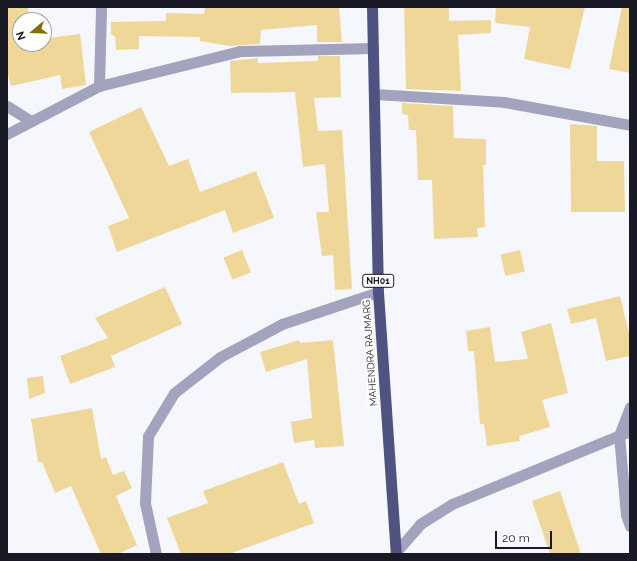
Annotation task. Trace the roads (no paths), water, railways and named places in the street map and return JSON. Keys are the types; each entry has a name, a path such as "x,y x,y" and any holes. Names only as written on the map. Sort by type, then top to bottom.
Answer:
{"highway":[{"name":"MAHENDRA RAJMARG","path":"372,7 378,292 396,553"}],"street":[{"path":"99,86 101,7"},
{"path":"7,134 99,86 240,51 373,48"},
{"path":"375,94 504,102 630,125"},
{"path":"7,106 31,121"},
{"path":"156,554 145,503 148,436 174,392 220,357 282,324 378,292"},
{"path":"630,407 625,433 626,515 630,526"},
{"path":"396,553 420,524 452,504 625,433"}]}
